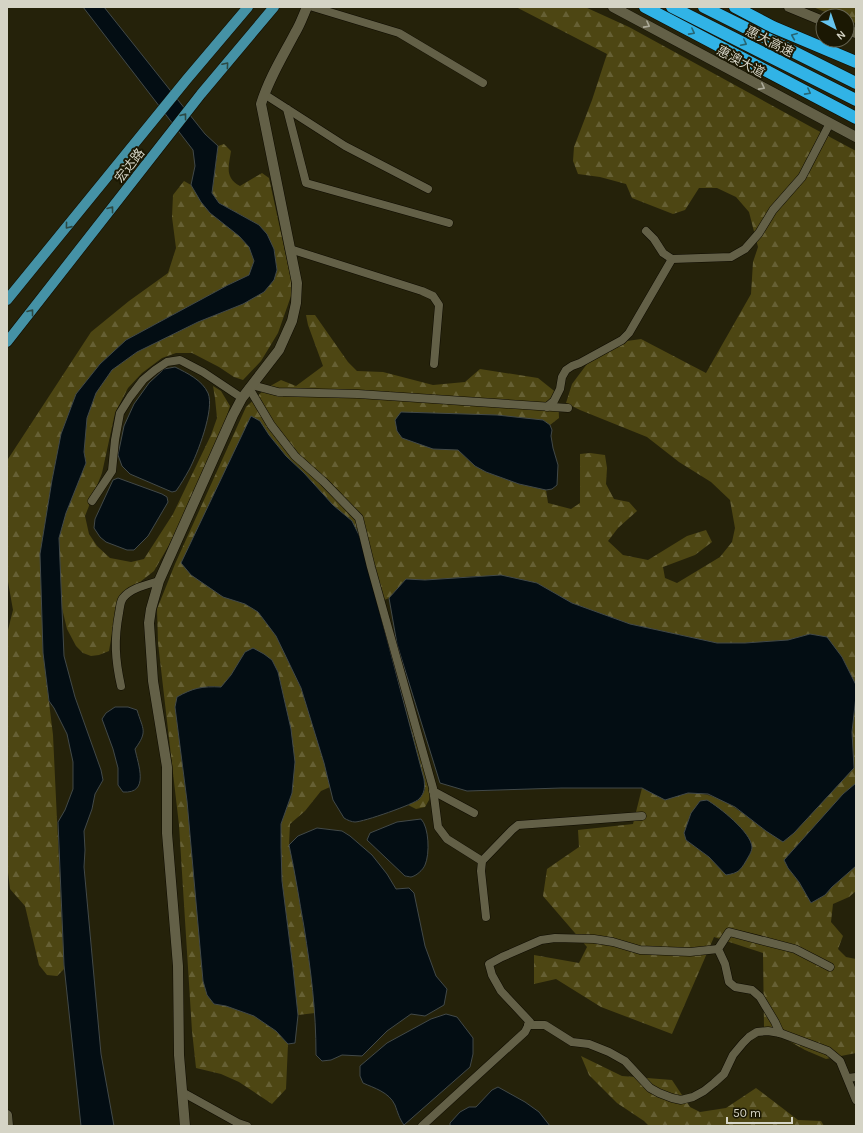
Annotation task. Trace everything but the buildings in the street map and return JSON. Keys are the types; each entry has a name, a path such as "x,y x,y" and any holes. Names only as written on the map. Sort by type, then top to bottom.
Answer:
{"highway":[{"path":"646,7 856,118"},
{"name":"惠大高速","path":"672,7 856,100"},
{"name":"惠大高速","path":"704,7 856,83"},
{"path":"735,7 773,27 856,62"}],"main road":[{"name":"宏达路","path":"7,300 187,79 248,7"},
{"name":"宏达路","path":"7,342 201,94 274,7"}],"street":[{"path":"185,1126 178,1055 178,966 167,833 167,767 153,681 148,623 159,581 233,415 242,398 279,350 292,321 296,303 297,283 262,104 264,94 274,71 296,31 307,7"},
{"path":"313,7 399,33 483,84"},
{"name":"惠澳大道","path":"613,7 856,137"},
{"path":"789,7 815,18"},
{"path":"264,94 345,146 428,189"},
{"path":"287,109 306,183 449,223"},
{"path":"646,231 654,239 663,253 672,259 731,257 745,249 759,233 773,210 802,177 830,124"},
{"path":"290,249 422,291 433,296 439,305 434,364"},
{"path":"547,407 554,401 560,389 562,377 566,370 622,340 628,333 672,259"},
{"path":"92,501 112,471 115,440 120,413 143,380 155,370 167,362 180,360 203,372 242,398"},
{"path":"250,387 278,392 358,394 568,408"},
{"path":"250,387 271,425 295,456 324,482 359,518 371,567 433,791 438,827 447,839 482,861"},
{"path":"121,686 115,643 122,600 127,594 140,586 159,581"},
{"path":"433,791 474,813"},
{"path":"486,917 481,871 482,861 518,825 642,816"},
{"path":"718,949 729,932 795,949 830,967"},
{"path":"422,1126 525,1032 530,1022 501,991 492,975 489,964 541,940 555,938 594,939 613,942 640,950 690,952 718,949"},
{"path":"718,949 725,964 729,982 735,987 752,990 760,997 780,1033"},
{"path":"528,1025 545,1025 572,1042 589,1044 609,1052 625,1061 650,1088 659,1093 681,1100 693,1097 714,1083 724,1074 733,1055 743,1043 757,1032 768,1031 780,1033 828,1051 840,1062 852,1077 856,1100"},
{"path":"182,1092 238,1123 247,1126"},
{"path":"7,1115 8,1126"}],"green space":[{"path":"516,7 585,7 629,27 856,151 856,685 842,657 810,634 788,640 717,643 630,624 572,603 537,583 477,576 425,580 406,579 389,598 382,601 431,791 429,800 425,807 416,809 408,805 419,800 425,790 352,521 333,505 304,473 286,456 260,421 251,416 223,596 245,604 258,612 276,636 301,688 330,787 321,791 305,811 290,824 289,845 295,873 312,980 315,1013 298,1015 282,881 281,824 292,793 291,729 278,672 272,660 245,652 231,675 221,687 208,686 175,707 187,801 203,981 207,995 214,1004 226,1006 254,1016 276,1031 288,1044 286,1089 272,1104 239,1082 221,1074 196,1068 192,1031 179,825 158,643 157,609 175,564 246,407 265,389 281,380 296,386 323,366 308,325 306,315 315,315 348,362 357,371 383,372 433,385 465,382 480,369 538,378 558,394 559,418 550,425 543,420 433,449 458,450 475,466 486,472 519,484 546,490 548,503 571,509 580,503 580,454 590,453 605,455 607,468 606,484 614,499 629,502 637,511 618,528 608,541 623,555 648,560 687,536 706,530 712,542 695,555 663,567 665,578 677,583 720,557 732,542 735,528 730,500 711,482 679,462 647,437 566,403 572,384 590,360 627,341 641,339 706,373 751,294 753,262 758,247 749,212 736,197 717,188 699,188 685,210 673,214 632,198 626,184 600,177 578,174 573,161 574,147 592,100 607,54"},
{"path":"813,7 856,7 856,23 855,8"},
{"path":"224,144 231,151 229,171 235,183 240,186 262,173 269,178 291,279 291,296 278,333 261,361 243,380 234,377 219,367 192,353 176,353 162,358 142,373 128,388 115,413 102,473 85,516 89,534 97,546 110,558 131,562 144,559 173,514 211,435 217,418 213,386 221,391 230,406 222,431 169,545 154,571 125,591 118,599 109,651 91,656 83,653 76,646 67,629 61,604 59,538 66,513 86,463 84,452 87,418 96,393 112,370 137,352 198,322 243,304 264,292 274,280 277,270 274,249 259,225 219,203 212,193 218,146"},
{"path":"184,181 191,185 201,202 210,213 239,236 249,247 254,261 249,275 126,340 100,364 76,394 61,434 40,554 43,653 53,735 64,969 57,976 47,975 39,965 25,906 10,889 7,864 7,634 13,610 7,576 7,463 8,459 91,332 129,301 168,273 176,248 172,217 173,195"},
{"path":"856,696 856,783 843,794 788,868 799,882 811,903 825,895 856,866 856,891 849,897 833,904 831,922 843,936 838,949 846,957 856,959 856,1053 826,1059 805,1050 764,1027 763,953 714,937 672,1034 601,1007 556,979 534,984 534,955 579,963 587,947 543,896 547,869 579,847 578,830 633,824 642,788 665,799 686,793 700,793 711,796 740,811 766,831 854,768 852,732","holes":["691,813 726,875 709,857 686,840 684,833"]},
{"path":"581,1056 622,1076 672,1080 690,1107 700,1112 726,1108 756,1088 798,1120 821,1121 824,1126 649,1126 617,1103 589,1075"}],"shaded area":[{"path":"83,7 104,7 205,134 218,146 212,193 219,203 259,225 267,234 274,249 277,270 274,280 264,292 243,304 198,322 137,352 112,370 96,393 87,418 84,452 86,463 66,513 59,538 64,656 75,697 101,770 103,780 95,794 92,809 84,831 84,867 101,1054 114,1126 81,1126 64,965 58,822 65,810 73,789 73,762 67,734 49,701 43,653 40,554 61,434 76,394 100,364 126,340 249,275 254,261 249,247 239,236 210,213 201,202 191,185 195,166 193,150"},
{"path":"175,367 194,377 202,384 208,393 210,400 204,432 196,454 189,470 176,491 172,492 130,474 122,466 118,455 124,426 134,404 149,383 164,369"},
{"path":"401,412 497,415 543,420 550,425 552,430 551,436 553,448 558,465 557,485 552,489 546,490 519,484 486,472 475,466 458,450 433,449 402,438 397,431 395,420"},
{"path":"251,416 260,421 286,456 304,473 333,505 352,521 360,537 424,779 424,790 419,799 368,819 355,822 345,819 333,800 324,763 301,688 276,636 258,612 245,604 223,597 191,575 181,563"},
{"path":"118,478 167,497 168,502 148,536 134,550 127,550 106,542 100,537 94,528 95,519 113,480"},
{"path":"501,575 537,583 572,603 630,624 717,643 788,640 810,634 827,637 842,657 856,685 852,732 854,768 794,833 783,842 735,807 708,794 688,793 665,800 642,788 561,788 467,791 440,783 397,644 389,598 406,579 425,580"},
{"path":"253,648 272,660 278,672 291,729 295,762 292,793 281,824 282,881 298,1015 295,1043 288,1044 276,1031 254,1016 226,1006 214,1004 207,995 203,981 187,801 175,707 177,697 188,692 203,687 221,687 231,675 245,652"},
{"path":"115,707 128,707 137,710 143,730 142,738 135,749 140,770 139,783 137,788 131,791 123,792 118,785 118,768 102,719 106,713"},
{"path":"856,783 856,866 825,895 811,903 784,860 843,794"},
{"path":"707,800 734,820 750,841 752,847 750,854 744,864 736,872 726,875 709,857 686,840 684,833 691,813 700,801"},
{"path":"421,819 426,828 427,834 427,860 424,867 417,874 411,877 405,876 367,840 370,833 397,822"},
{"path":"317,828 342,831 350,836 372,855 387,874 396,889 409,888 414,893 425,946 436,976 447,989 444,1005 425,1016 411,1014 387,1031 362,1056 342,1055 331,1060 322,1061 316,1055 311,975 289,845 298,836"},
{"path":"446,1014 457,1017 473,1038 473,1054 470,1067 404,1125 395,1105 389,1097 381,1091 363,1083 360,1076 360,1066 387,1043 431,1019"},
{"path":"498,1087 525,1102 539,1112 550,1126 450,1126 450,1123 460,1112 469,1107 476,1107 492,1090"}]}
